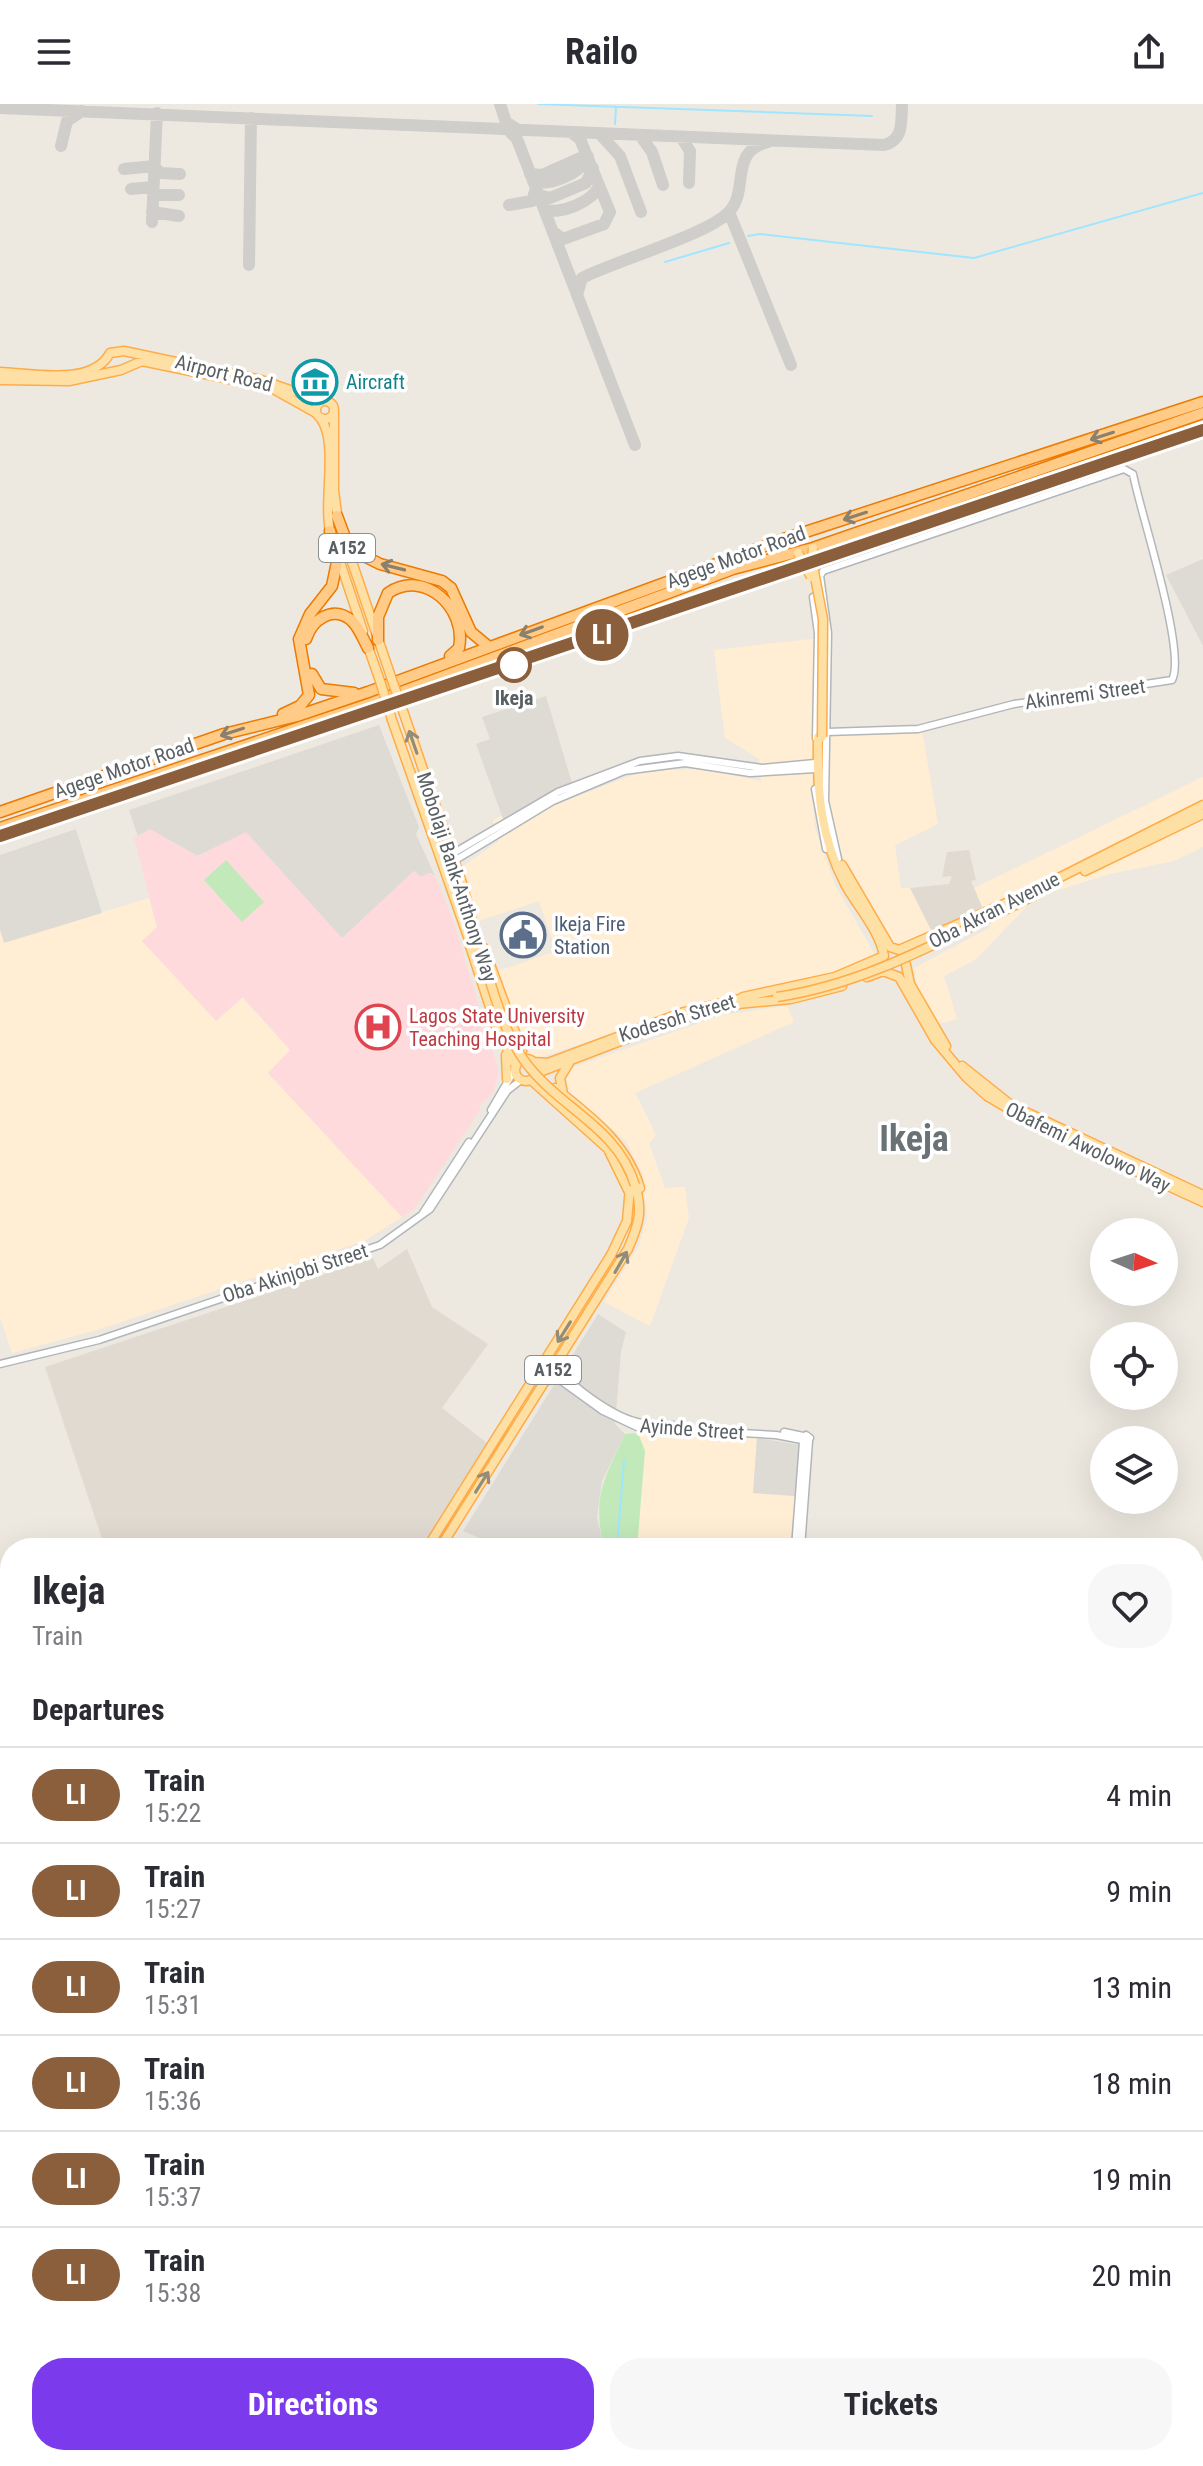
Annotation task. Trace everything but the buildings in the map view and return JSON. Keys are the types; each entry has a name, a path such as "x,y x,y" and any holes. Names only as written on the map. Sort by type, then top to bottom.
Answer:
{"highway":[{"name":"Agege Motor Road","path":"0,812 260,723 368,692 784,539 1203,402"},
{"name":"Agege Motor Road","path":"0,828 576,629 733,569 798,553 1203,413"},
{"path":"337,516 346,540 360,554 380,564 442,581 451,588 471,632 489,647"},
{"path":"320,708 299,639 310,614 332,586 337,562 330,531"},
{"path":"378,640 378,617 388,593 408,584 434,590 452,612 461,637 456,652 433,666"},
{"path":"260,723 300,706 313,687 304,643 316,620 328,614 350,620 368,648"},
{"path":"313,687 340,694 368,692"}],"main road":[{"path":"0,372 75,374 94,368 110,353 124,351 130,356 129,366 69,381 0,380"},
{"name":"Airport Road","path":"124,351 261,380 322,401"},
{"path":"107,358 106,365 112,372"},
{"name":"Airport Road","path":"129,366 147,361 258,385 304,403 318,416"},
{"path":"322,401 331,403 334,413 328,419 318,416 322,401"},
{"name":"A152","path":"334,413 337,516 378,640"},
{"name":"A152","path":"318,416 328,433 330,531 368,648"},
{"path":"813,548 812,561 824,639 823,798 828,836 840,867 878,936 880,953 871,963"},
{"path":"798,553 811,578 819,621 823,736"},
{"name":"Mobolaji Bank-Anthony Way","path":"378,640 453,858 472,936"},
{"name":"Mobolaji Bank-Anthony Way","path":"368,648 505,1033 518,1059 547,1091 610,1147 625,1170 631,1189 641,1197"},
{"name":"Oba Akran Avenue","path":"777,996 810,992 873,972 1203,805"},
{"name":"Oba Akran Avenue","path":"1032,894 1203,814"},
{"path":"836,982 889,951 915,944 1032,894"},
{"path":"740,1001 876,974 899,973 909,962 1032,894"},
{"path":"943,931 941,939 948,941"},
{"path":"472,936 535,1076 564,1110 608,1149 631,1189"},
{"path":"472,936 497,1029 506,1050 521,1080 535,1076"},
{"path":"878,936 899,947 915,944"},
{"name":"Obafemi Awolowo Way","path":"878,936 890,947 899,950 909,962 905,982"},
{"name":"Obafemi Awolowo Way","path":"878,936 884,956 883,966 905,982 975,1086 1011,1111 1203,1202"},
{"path":"876,974 886,974 905,982"},
{"name":"Kodesoh Street","path":"530,1061 548,1063 620,1034 740,1001 777,996"},
{"name":"Kodesoh Street","path":"535,1076 686,1017 740,1001"},
{"path":"497,1029 503,1030 510,1024"},
{"path":"506,1050 507,1079"},
{"path":"567,1098 560,1078 572,1060"},
{"path":"516,1068 530,1061"},
{"name":"Obafemi Awolowo Way","path":"958,1064 1011,1105 1203,1195"},
{"path":"535,1076 567,1098 623,1150 635,1171 641,1197"},
{"path":"564,1110 563,1104 567,1098"},
{"name":"A152","path":"433,1538 615,1247 627,1221 631,1189"},
{"name":"A152","path":"446,1538 628,1249 637,1225 641,1197"},
{"path":"529,1387 538,1393"}],"street":[{"name":"Akinremi Street","path":"823,595 820,576 828,569 1124,469 1133,474 1167,610 1175,668 1172,680 1014,704 918,729 823,736"},
{"path":"823,595 828,633 823,736 825,801 840,867 821,831 815,766 818,642 813,597 823,595"},
{"path":"453,858 553,801 624,771 659,763 685,763 750,773 815,766"},
{"path":"423,1213 516,1068"},
{"name":"Oba Akinjobi Street","path":"0,1364 99,1340 365,1250 396,1235 438,1197 509,1088 521,1080"},
{"name":"Ayinde Street","path":"558,1363 563,1374 590,1396 630,1420 804,1440"},
{"name":"Ayinde Street","path":"546,1381 560,1380 603,1411 637,1427 784,1436 804,1440"},
{"path":"796,1538 804,1440"},
{"path":"801,1538 804,1440"}],"shaded area":[{"path":"1203,559 1203,646 1166,575"},
{"path":"828,637 828,730 922,730 938,824 895,845 901,888 910,888 932,932 904,945 891,941 859,889 834,838 824,774 812,776 815,828 835,885 875,955 823,976 729,995 535,1059 516,1032 496,972 556,951 539,901 478,921 462,867 499,841 493,820 572,783 577,796 644,771 700,769 761,781 759,759 725,738 714,650"},
{"path":"546,696 572,783 503,819 476,744 490,739 482,717"},
{"path":"379,725 419,827 416,834 435,876 431,873 421,877 414,871 342,939 246,833 197,856 150,830 138,837 129,810"},
{"path":"1203,777 1203,847 1174,861 1110,874 1036,897 975,960 944,976 957,1019 939,1024 917,988 914,968 991,927 974,888"},
{"path":"76,829 102,913 4,943 0,930 0,855"},
{"name":"Lagos State University Teaching Hospital","path":"150,829 198,856 246,832 342,938 414,871 421,877 428,873 435,876 453,920 499,1072 493,1094 479,1105 481,1109 414,1209 402,1217 268,1073 290,1050 243,997 216,1021 142,941 157,927 134,838"},
{"path":"969,850 976,880 971,881 982,907 932,932 910,888 949,884 952,876 942,877 947,852"},
{"path":"149,898 157,928 142,941 217,1021 242,997 291,1051 268,1073 402,1217 364,1241 100,1329 12,1353 0,1317 0,930 5,942"},
{"path":"787,1006 794,1022 635,1093 656,1135 649,1143 665,1188 685,1187 689,1218 650,1326 604,1302 639,1246 647,1217 642,1172 626,1141 571,1093 565,1077 571,1068 722,1015"},
{"path":"407,1249 432,1307 488,1344 442,1408 487,1443 427,1538 102,1538 45,1367 373,1258 378,1269"},
{"path":"598,1314 626,1332 621,1352 615,1424 625,1434 602,1481 597,1517 602,1538 479,1538 463,1531"},
{"path":"638,1433 757,1438 753,1493 795,1496 791,1538 638,1538 645,1451"},
{"path":"757,1438 800,1445 795,1496 753,1493"}],"green space":[{"path":"226,860 264,902 242,922 204,880"},
{"path":"638,1433 645,1451 638,1538 602,1538 599,1515 602,1489 625,1434"}],"waterway":[{"path":"538,104 872,116"},
{"path":"615,124 616,107"},
{"path":"748,236 760,234 974,258 1203,193"},
{"path":"665,262 729,243"},
{"path":"618,1538 624,1460"}],"taxiway":[{"path":"500,104 506,122 518,130"},
{"path":"0,108 884,145 898,135 902,104"},
{"path":"61,146 67,121 82,111"},
{"path":"152,222 157,113"},
{"path":"249,265 251,118"},
{"path":"508,130 517,139 635,445"},
{"path":"553,232 563,239 604,224 610,212 580,139 572,133"},
{"path":"600,134 620,156 641,212"},
{"path":"640,135 652,152 663,185"},
{"path":"681,137 690,151 689,183"},
{"path":"577,295 582,278 682,239 718,221 735,203 748,154 768,142"},
{"path":"530,174 542,175 587,155"},
{"path":"533,181 548,182 564,177 579,168 588,157"},
{"path":"124,169 154,166"},
{"path":"154,167 161,173 180,174"},
{"path":"539,195 550,198 586,183 593,168"},
{"path":"544,209 551,211 576,206 591,196 599,185"},
{"path":"131,189 153,187"},
{"path":"509,205 532,201 536,188"},
{"path":"153,192 157,195 179,195"},
{"path":"152,212 179,216"},
{"path":"729,212 791,365"}],"railway":[{"path":"0,836 1203,430"}],"train":[{"name":"LI","path":"0,836 583,642 1203,430"}],"place":[{"name":"Aircraft","path":"315,382"},
{"name":"Ikeja","path":"514,665"},
{"name":"Ikeja Fire Station","path":"523,935"},
{"name":"Lagos State University Teaching Hospital","path":"378,1027"}],"district":[{"name":"Ikeja","path":"914,1138"}]}
